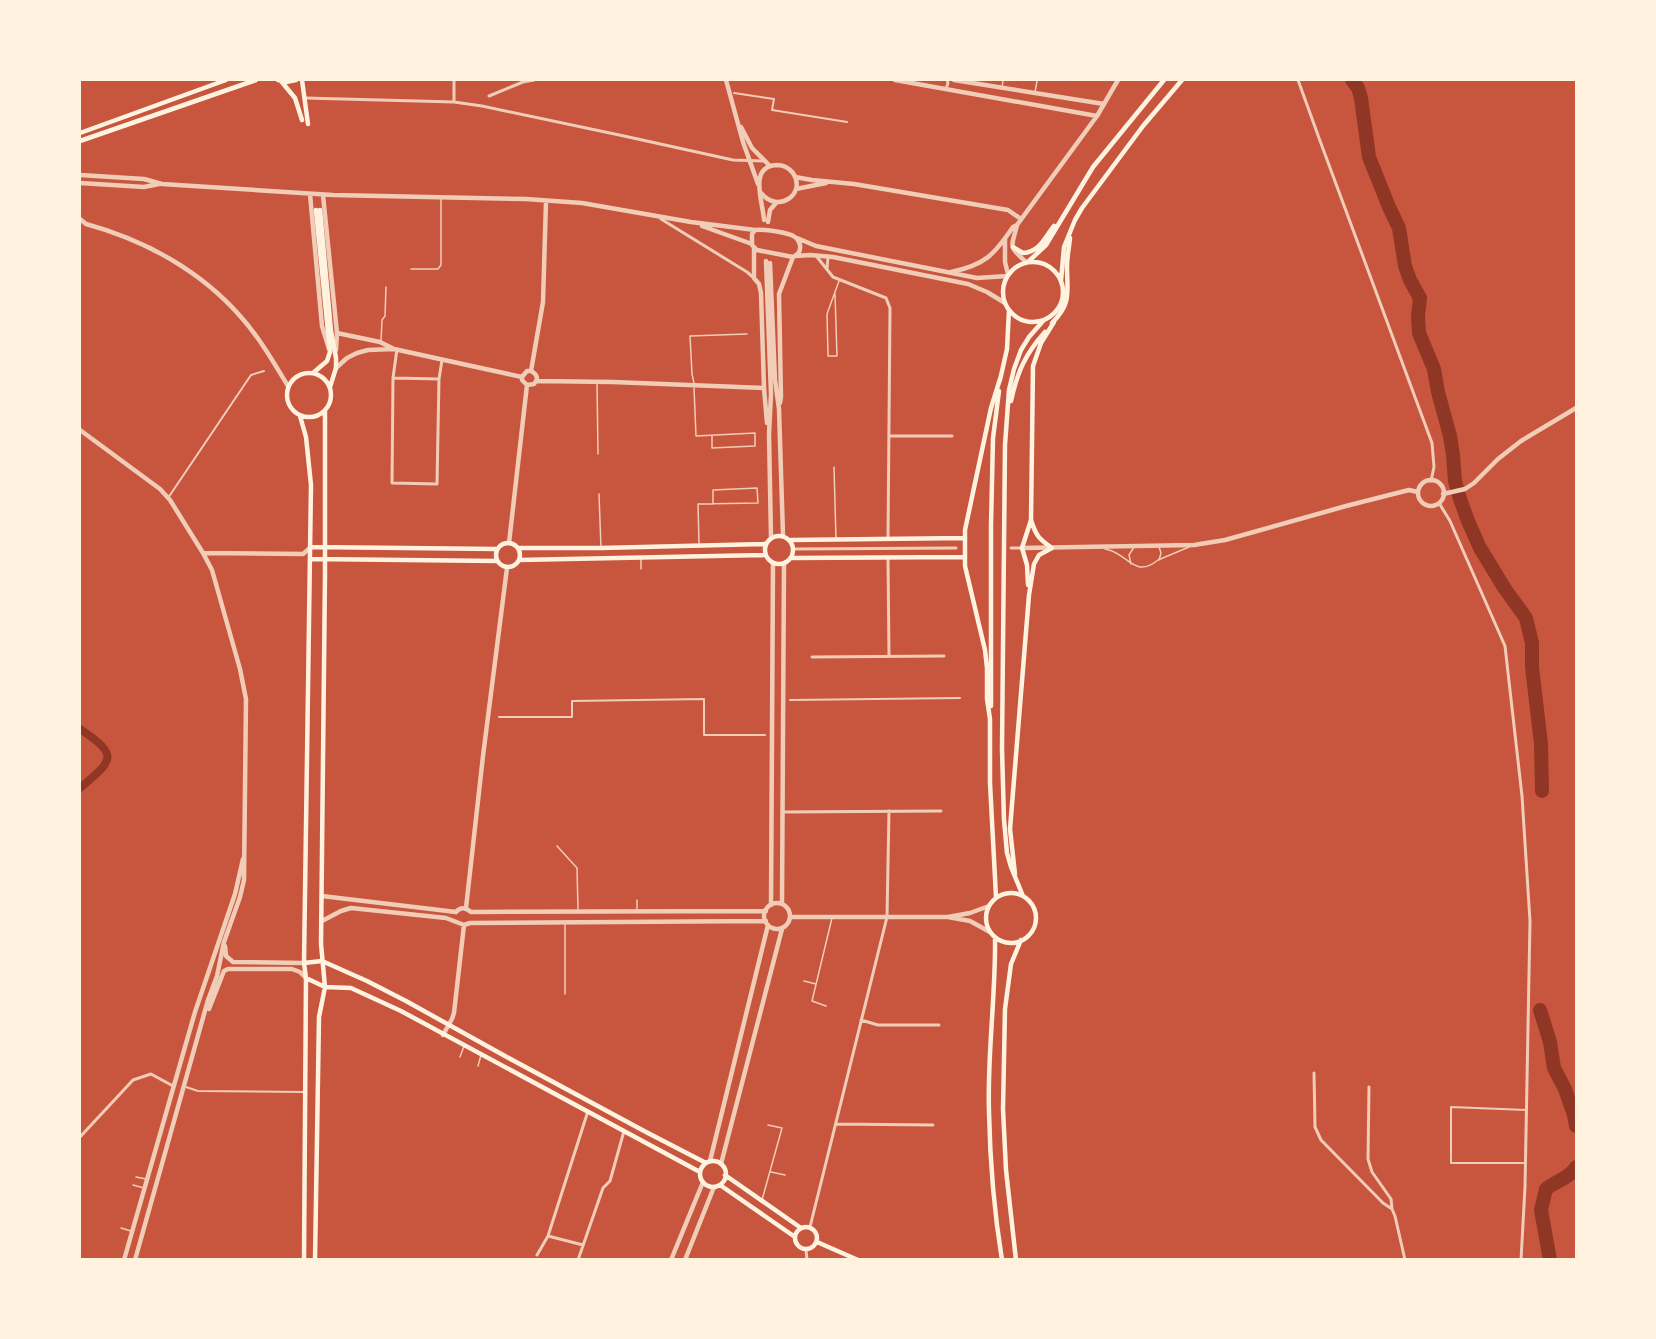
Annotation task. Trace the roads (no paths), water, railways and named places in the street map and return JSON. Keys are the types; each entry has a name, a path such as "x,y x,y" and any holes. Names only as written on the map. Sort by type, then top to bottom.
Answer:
{"main road":[{"path":"80,133 226,80"},
{"path":"80,141 256,80"},
{"path":"279,80 290,82 296,80"},
{"path":"279,80 295,98 302,120"},
{"path":"302,80 308,124"},
{"path":"1028,262 1043,248 1093,167 1164,80"},
{"path":"1008,418 1015,383 1022,364 1034,344 1066,307 1067,263 1070,236 1075,220 1143,126 1182,80"},
{"path":"315,1260 320,1017 325,987 321,944 325,411 331,399 330,387 336,368 318,210"},
{"path":"1013,247 1022,253 1032,252 1041,245 1060,219"},
{"path":"993,934 1007,942 1021,940 1033,930 1035,915 1034,907 1023,896 1007,853 1002,749 1003,524 1005,445 1010,390 1018,359 1029,337 1043,321 1056,312 1061,304 1064,296 1061,280 1064,247 1070,236"},
{"path":"990,712 987,699 985,650 964,566 965,530 989,417 1007,349 1008,310 1003,288 1008,275 1019,264 1028,262 1040,262 1049,266 1061,280"},
{"path":"1008,310 1023,321 1043,321"},
{"path":"1016,880 1010,829 1029,595 1034,564 1039,555 1052,548 1035,534 1031,520 1033,366 1041,343 1054,322"},
{"path":"314,373 333,352"},
{"path":"325,411 312,417 300,416 291,410 286,399 288,386 295,377 304,373 314,373 322,377 330,387"},
{"path":"996,897 990,783 992,700 990,575 993,438 1000,379"},
{"path":"300,416 306,437 311,485 304,963 306,978 304,1260"},
{"path":"1029,595 1027,565 1022,548 1031,520"},
{"path":"965,538 791,540 783,535 771,537 765,544 765,555 773,563 784,564 792,558 965,557"},
{"path":"791,540 794,549 792,558"},
{"path":"518,548 520,554 516,564 507,568 501,566 495,555 497,549 502,544 509,543 518,548 765,544"},
{"path":"311,547 497,549"},
{"path":"519,560 765,555"},
{"path":"311,559 497,561"},
{"path":"1002,1260 992,1169 989,1111 995,961 993,934 986,920 988,906 996,897 1009,893 1023,896"},
{"path":"1016,1260 1006,1170 1003,1109 1005,1009 1011,964 1021,940"},
{"path":"304,963 322,961 406,1001 708,1162"},
{"path":"306,978 325,987 351,987 401,1011 700,1172"},
{"path":"717,1186 724,1180 724,1167 716,1161 708,1162 703,1165 700,1172 703,1182 717,1186 795,1238 798,1246 806,1250 811,1249 817,1242 816,1232 810,1227 801,1228 795,1238"},
{"path":"725,1175 801,1228"},
{"path":"817,1242 858,1260"}],"street":[{"path":"454,80 454,102"},
{"path":"489,96 534,80"},
{"path":"726,80 748,160 761,193 766,221 776,202"},
{"path":"895,80 936,84 946,89 1097,116"},
{"path":"946,89 947,80"},
{"path":"954,80 1104,104"},
{"path":"951,272 965,269 987,259 1005,239 1097,116 1118,80"},
{"path":"1299,80 1432,443 1434,467 1431,481"},
{"path":"734,93 774,99 772,110 847,122"},
{"path":"303,99 454,102 624,135 733,160 764,161"},
{"path":"736,116 752,148 770,166"},
{"path":"758,184 762,172 770,166 784,166 790,169 795,177 796,189 790,198 780,203 768,201 761,193"},
{"path":"80,175 144,179 162,184 323,195 582,203 691,222 762,230 793,236 825,248 977,278 1008,275 1005,262 1005,239"},
{"path":"795,177 1008,210 1021,219"},
{"path":"796,189 837,182"},
{"path":"80,183 144,187 162,184"},
{"path":"310,194 322,326 333,352"},
{"path":"323,195 336,333 333,352"},
{"path":"531,370 543,302 546,201"},
{"path":"654,215 687,233 747,272 759,284 764,388 769,434"},
{"path":"80,219 86,224 138,241 188,269 213,289 242,318 288,386"},
{"path":"691,222 753,246 794,256 828,257 968,284 987,291 1005,303"},
{"path":"80,226 86,224"},
{"path":"1017,225 1012,241 1013,247 1028,262"},
{"path":"754,278 752,234 755,230"},
{"path":"778,409 781,397 779,294 794,256 800,249 797,238"},
{"path":"816,256 827,271 839,280 886,298 890,308 888,539"},
{"path":"827,271 828,257"},
{"path":"771,537 768,262 778,409 783,535"},
{"path":"336,333 380,342 395,349 441,360 522,377"},
{"path":"336,368 357,353 368,350 395,349"},
{"path":"395,349 392,483 437,484 441,360"},
{"path":"522,377 531,370"},
{"path":"527,386 531,386 536,381 536,375 531,370"},
{"path":"168,498 251,375 264,371"},
{"path":"509,543 527,386 522,377"},
{"path":"393,378 439,379"},
{"path":"536,381 764,388"},
{"path":"1443,494 1465,489 1521,441 1576,408"},
{"path":"80,430 160,489 203,553 212,570 240,669 246,699 242,889 224,942 217,976 208,1000 135,1260"},
{"path":"890,436 952,436"},
{"path":"1431,481 1439,484 1443,494 1439,503 1427,506 1420,501 1418,492 1421,485 1431,481"},
{"path":"1011,548 1194,545 1225,540 1409,490 1418,492"},
{"path":"1439,503 1450,521 1505,646 1522,796 1530,909 1521,1260"},
{"path":"303,554 311,547"},
{"path":"794,549 956,549"},
{"path":"203,553 303,554 311,559"},
{"path":"888,558 889,656"},
{"path":"771,905 773,563"},
{"path":"782,904 784,564"},
{"path":"470,923 473,917 469,910 485,735 507,568"},
{"path":"812,657 944,656"},
{"path":"790,700 960,698"},
{"path":"499,717 572,717 572,701 704,699 704,735 765,735"},
{"path":"810,1227 887,917 889,811"},
{"path":"782,812 941,811"},
{"path":"124,1260 195,1012 235,894 244,850"},
{"path":"322,896 456,912 462,908 469,910 766,911"},
{"path":"708,1162 767,923 766,911 771,905 782,904 789,910 790,917 788,924 782,929 721,1164"},
{"path":"790,917 948,917 964,915 988,906"},
{"path":"322,921 340,910 351,908 446,918 460,925 565,922 767,923 774,929 782,929"},
{"path":"456,912 457,922"},
{"path":"948,917 970,921 993,934"},
{"path":"443,1035 454,1012 464,925"},
{"path":"224,942 226,956 233,962"},
{"path":"210,970 220,962 304,963"},
{"path":"190,1065 194,1062 209,1008 224,970 292,969 300,972 306,978"},
{"path":"861,1020 878,1025 939,1025"},
{"path":"1314,1073 1317,1134 1383,1203 1392,1209"},
{"path":"80,1137 133,1080 151,1074 174,1087"},
{"path":"184,1086 198,1091 305,1092"},
{"path":"1369,1087 1368,1159 1372,1172 1391,1199 1405,1260"},
{"path":"1525,1163 1450,1163 1451,1107 1526,1110"},
{"path":"537,1255 548,1236 588,1112"},
{"path":"836,1124 933,1125"},
{"path":"578,1260 603,1188 610,1181 624,1131"},
{"path":"671,1260 703,1182"},
{"path":"685,1260 717,1186"},
{"path":"548,1236 583,1245"},
{"path":"806,1250 807,1260"}],"lane":[{"path":"1002,88 1004,80"},
{"path":"1035,93 1037,81"},
{"path":"411,269 438,269 441,265 441,197"},
{"path":"835,294 837,356 828,356 826,314 839,280"},
{"path":"380,342 382,320 385,316 386,286"},
{"path":"712,435 712,448 755,446 755,433 712,435 696,436 690,336 747,334"},
{"path":"597,382 598,454"},
{"path":"834,467 836,540"},
{"path":"699,546 698,504 713,504 758,502 757,488 713,490 713,504"},
{"path":"599,494 601,548"},
{"path":"1098,547 1116,552 1131,565 1146,566 1194,545"},
{"path":"1158,560 1161,553 1159,546"},
{"path":"1131,565 1128,555 1135,547"},
{"path":"641,558 641,569"},
{"path":"557,846 578,868 578,911"},
{"path":"637,900 637,911"},
{"path":"826,1006 813,1001 832,917"},
{"path":"565,922 565,994"},
{"path":"804,981 817,984"},
{"path":"460,1057 464,1046"},
{"path":"478,1066 481,1055"},
{"path":"762,1201 782,1128 768,1125"},
{"path":"770,1172 785,1175"},
{"path":"136,1177 147,1180"},
{"path":"133,1185 144,1189"},
{"path":"121,1228 132,1231"}],"waterway":[{"path":"1352,80 1361,98 1369,157 1399,228 1405,266 1420,298 1419,333 1434,369 1450,436 1455,481 1460,499 1480,548 1526,618 1532,643 1532,667 1541,744 1542,791"},
{"path":"80,729 102,746 107,758 100,771 80,788"},
{"path":"1540,1010 1550,1042 1554,1068 1565,1089 1576,1126"},
{"path":"1550,1260 1541,1210 1546,1189 1567,1176 1576,1167"}]}
